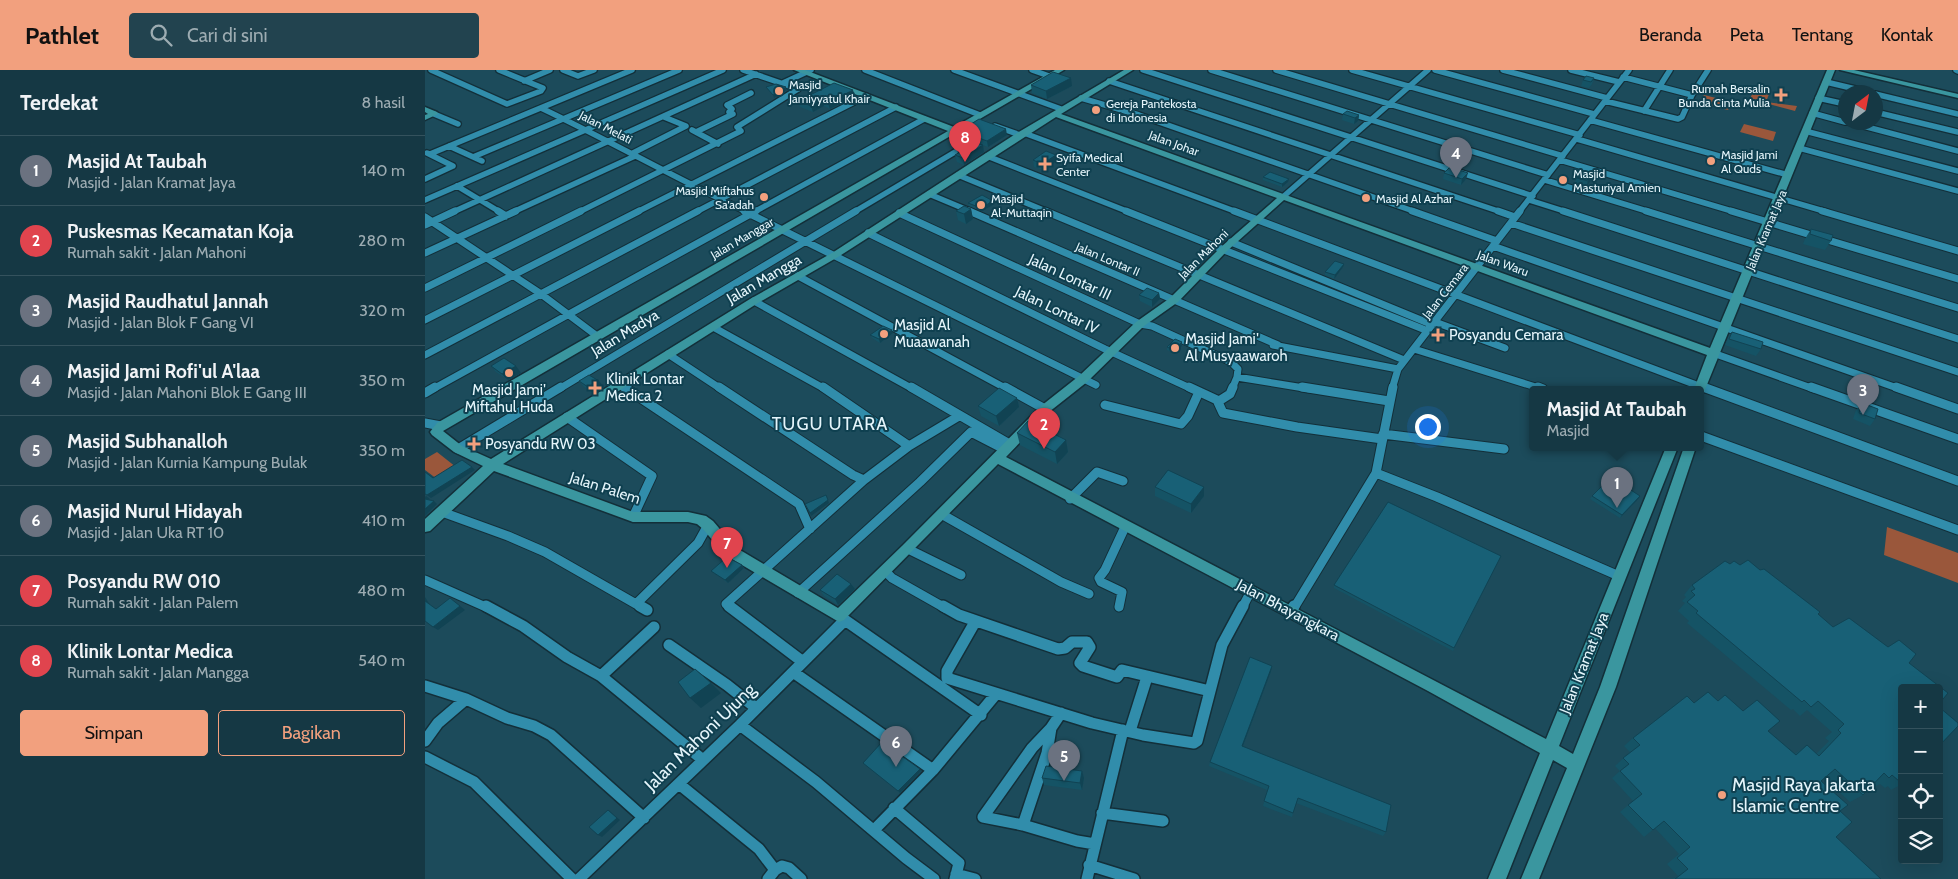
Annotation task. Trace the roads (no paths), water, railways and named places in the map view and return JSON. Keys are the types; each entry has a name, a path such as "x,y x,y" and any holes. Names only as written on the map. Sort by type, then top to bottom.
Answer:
{"street":[{"path":"431,70 507,104 541,91 543,88 499,70"},
{"path":"524,80 550,70"},
{"path":"563,70 579,76 594,70"},
{"path":"427,153 449,146 633,70"},
{"path":"473,156 679,70"},
{"path":"425,200 723,70"},
{"path":"425,288 718,144 741,131 737,127 798,89 743,70"},
{"path":"865,70 979,118"},
{"path":"954,70 1020,93 1058,112"},
{"path":"1032,70 1049,76"},
{"name":"Jalan Manggar","path":"439,428 1060,70"},
{"name":"Jalan Mangga","path":"425,527 492,465 713,326 835,255 987,156 1129,70"},
{"path":"1143,70 1352,137 1532,200 1958,339"},
{"path":"1211,70 1371,120 1548,179 1958,308"},
{"path":"1276,70 1958,279"},
{"path":"1352,70 1578,137 1779,200 1958,251"},
{"name":"Jalan Mahoni","path":"1005,451 1045,409 1083,379 1140,324 1174,300 1228,246 1387,104 1410,87 1428,70"},
{"path":"1435,70 1788,175"},
{"path":"1503,70 1678,119 1682,117 1706,70"},
{"path":"1571,70 1619,82"},
{"name":"Jalan Cemara","path":"1376,473 1389,401 1398,369 1513,220 1532,200 1592,117 1629,70"},
{"path":"1644,111 1670,70"},
{"name":"Jalan Kramat Jaya","path":"1701,386 1749,271 1767,222 1779,200 1788,175 1804,149 1805,132 1831,70"},
{"path":"1844,70 1958,96"},
{"path":"783,83 805,71 954,130"},
{"path":"429,223 755,74"},
{"path":"1623,77 1692,95"},
{"path":"1109,81 1331,156 1737,298 1958,372"},
{"path":"1826,82 1839,85"},
{"path":"696,132 733,114 729,112 732,109 727,105 751,93"},
{"path":"425,320 867,96"},
{"path":"1883,96 1958,114"},
{"path":"1081,98 1139,115 1309,175 1495,243 1504,250 1958,409"},
{"path":"1818,98 1838,102"},
{"path":"425,355 896,107"},
{"name":"Jalan Melati","path":"541,108 611,141 692,186 1096,385"},
{"path":"425,109 458,124"},
{"name":"Jalan Johar","path":"1058,112 1284,196"},
{"path":"1812,113 1838,120"},
{"path":"425,118 434,114"},
{"path":"1883,114 1958,132"},
{"path":"664,117 686,126 718,144"},
{"path":"425,393 924,119"},
{"path":"992,125 1022,134 1258,219 1695,386"},
{"path":"425,253 634,154 686,126"},
{"path":"1878,130 1958,151"},
{"path":"1805,132 1958,171"},
{"path":"449,146 482,161"},
{"path":"1804,149 1958,192"},
{"path":"806,241 955,152"},
{"path":"425,179 453,166 427,153"},
{"path":"987,156 1228,246 1432,326 1505,348"},
{"path":"958,175 1404,360"},
{"path":"457,186 505,216"},
{"name":"Jalan Lontar II","path":"929,194 1278,345"},
{"name":"Jalan Waru","path":"1284,196 1713,353"},
{"name":"Jalan Lontar III","path":"899,213 1140,324 1152,326 1231,362 1238,369 1237,377"},
{"path":"425,217 429,223 541,294 597,336"},
{"name":"Jalan Lontar IV","path":"868,233 1219,401"},
{"name":"Jalan Madya","path":"458,449 806,241"},
{"path":"798,276 1045,409"},
{"path":"754,301 851,353 959,416 1005,451"},
{"path":"713,326 814,381 909,446"},
{"path":"1263,344 1278,345 1398,369"},
{"path":"1414,349 1533,386"},
{"path":"1713,353 1958,439"},
{"path":"668,354 864,480"},
{"path":"1389,401 1237,377 1230,394 1219,401 1221,411 1227,414 1382,437 1450,441 1505,449"},
{"path":"619,384 799,504 810,529"},
{"path":"1704,389 1958,481"},
{"path":"1105,405 1181,424 1188,416 1199,392"},
{"path":"803,662 726,604 864,480 909,446 959,416"},
{"path":"567,417 652,476 633,517"},
{"path":"425,423 439,428"},
{"name":"Jalan Palem","path":"439,428 436,433 458,449 492,465 633,517 688,517 701,520 708,525"},
{"path":"798,593 920,482 971,432 1005,451"},
{"path":"1704,437 1958,530"},
{"name":"Jalan Bhayangkara","path":"1005,451 1070,498 1455,697 1577,765"},
{"name":"Jalan Mahoni Ujung","path":"579,879 803,662 908,549 1005,451"},
{"name":"Jalan Kramat Jaya","path":"1497,879 1669,451"},
{"name":"Jalan Kramat Jaya","path":"1530,879 1607,687 1689,451"},
{"path":"1070,498 1097,472 1123,481"},
{"path":"1291,612 1376,473 1424,491 1534,541 1619,576"},
{"path":"442,512 508,536 545,552 647,610"},
{"path":"943,515 1053,577 1089,594"},
{"path":"636,604 698,543 708,525 729,551 842,618 981,714"},
{"path":"1119,607 1122,592 1101,582 1099,578 1105,570 1125,527"},
{"path":"908,549 961,575"},
{"path":"886,572 892,578 938,604 975,622 1046,646 1063,649 1072,642 1087,642 1090,647 1081,659 1080,663 1083,666 1117,677 1123,670 1210,691"},
{"path":"425,580 489,608 523,626 567,657 601,676 703,760"},
{"path":"975,622 947,671 947,678 1092,723 1194,743 1197,741 1225,637 1251,591"},
{"path":"601,676 654,627"},
{"path":"669,645 727,685 756,708"},
{"path":"793,672 933,770"},
{"path":"1087,879 1102,814 1127,731 1147,677"},
{"path":"425,686 466,699 507,718 534,726 551,735 644,818"},
{"path":"874,830 933,770 996,694"},
{"path":"425,740 438,723 466,699"},
{"path":"1061,713 983,817 1023,825 1095,844"},
{"path":"740,725 816,782 934,879"},
{"path":"1023,825 1047,756 1051,741 1051,728"},
{"path":"425,757 474,782 572,879"},
{"path":"679,784 759,849 772,875 782,866 789,868 801,879"},
{"path":"894,808 959,863 956,877 975,879"},
{"path":"1102,814 1163,821"},
{"path":"1089,865 1134,879"}],"place":[{"name":"Masjid Jamiyyatul Khair","path":"779,91"},
{"name":"Rumah Bersalin Bunda Cinta Mulia","path":"1781,95"},
{"name":"Gereja Pantekosta di Indonesia","path":"1096,110"},
{"name":"Masjid Jami Al Quds","path":"1711,161"},
{"name":"Klinik Lontar Medica","path":"965,162"},
{"name":"Syifa Medical Center","path":"1045,164"},
{"name":"Masjid Jami Rofi'ul A'laa","path":"1456,178"},
{"name":"Masjid Masturiyal Amien","path":"1563,180"},
{"name":"Masjid Miftahus Sa'adah","path":"764,197"},
{"name":"Masjid Al Azhar","path":"1366,198"},
{"name":"Masjid Al-Muttaqin","path":"981,205"},
{"name":"Masjid Al Muaawanah","path":"884,334"},
{"name":"Posyandu Cemara","path":"1438,335"},
{"name":"Masjid Jami' Al Musyaawaroh","path":"1175,348"},
{"name":"Masjid Jami' Miftahul Huda","path":"509,373"},
{"name":"Klinik Lontar Medica 2","path":"595,388"},
{"name":"Masjid Raudhatul Jannah","path":"1863,415"},
{"name":"Posyandu RW 03","path":"474,444"},
{"name":"Puskesmas Kecamatan Koja","path":"1044,449"},
{"name":"Masjid At Taubah","path":"1617,508"},
{"name":"Posyandu RW 010","path":"727,568"},
{"name":"Masjid Nurul Hidayah","path":"896,767"},
{"name":"Masjid Subhanalloh","path":"1064,781"},
{"name":"Masjid Raya Jakarta Islamic Centre","path":"1722,795"}],"district":[{"name":"TUGU UTARA","path":"830,424"}]}
